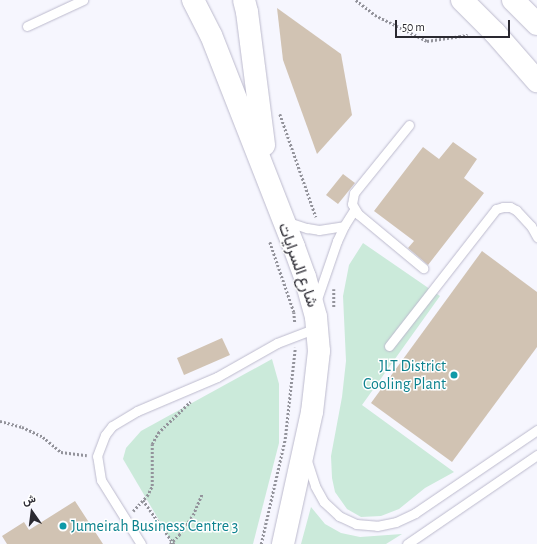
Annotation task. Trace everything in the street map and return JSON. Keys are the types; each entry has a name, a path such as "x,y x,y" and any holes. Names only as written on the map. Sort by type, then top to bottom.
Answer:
{"main road":[{"name":"شارع السرايات","path":"192,0 212,35 279,211 322,317 312,412 283,544"},
{"path":"244,0 247,12 265,157 279,211"},
{"path":"462,0 495,33 537,81"},
{"path":"513,0 537,24"}],"lane":[{"path":"27,26 82,0"},
{"path":"410,125 354,193 352,204 354,210 423,268"},
{"path":"389,346 496,210 503,206 516,210 531,226 537,237"},
{"path":"141,544 101,480 97,456 105,435 112,426 137,411 217,377 263,349 297,334 322,317 330,259 344,226 354,210"},
{"path":"279,211 306,228 319,230 344,226"},
{"path":"304,448 315,486 324,502 339,516 356,524 377,526 396,522 415,512 537,430"},
{"path":"407,544 537,456"}],"path":[{"path":"356,0 375,15 427,41 468,35"},
{"path":"277,107 311,199 319,230"},
{"path":"261,544 284,439 297,334 294,312 269,237"},
{"path":"322,317 334,276 330,259"},
{"path":"125,518 147,496 152,486 152,444 158,433 194,399"},
{"path":"0,421 22,427 43,437 61,452 97,456"},
{"path":"143,500 172,543 193,515 202,494"}],"green space":[{"path":"363,243 440,296 362,405 454,472 425,488 399,509 381,516 361,517 347,509 335,492 332,478 331,456 342,397 346,361 343,296 349,265"},
{"path":"272,359 279,384 279,443 253,544 173,544 123,459 126,448 141,431"},
{"path":"311,507 325,524 341,533 360,537 402,534 386,544 301,544"}],"building":[{"path":"277,8 341,54 352,115 317,154 283,60"},
{"path":"453,142 477,159 464,178 484,193 428,265 408,248 414,241 374,211 423,147 439,159"},
{"path":"343,174 355,183 338,204 326,195"},
{"name":"JLT District Cooling Plant","path":"482,251 537,292 537,347 452,462 371,403"},
{"path":"222,338 230,355 184,375 177,358"},
{"name":"Jumeirah Business Centre 3","path":"75,501 103,544 7,544 2,536 24,522 29,530"}],"place":[{"name":"JLT District Cooling Plant","path":"454,375"},
{"name":"Jumeirah Business Centre 3","path":"63,526"}]}
